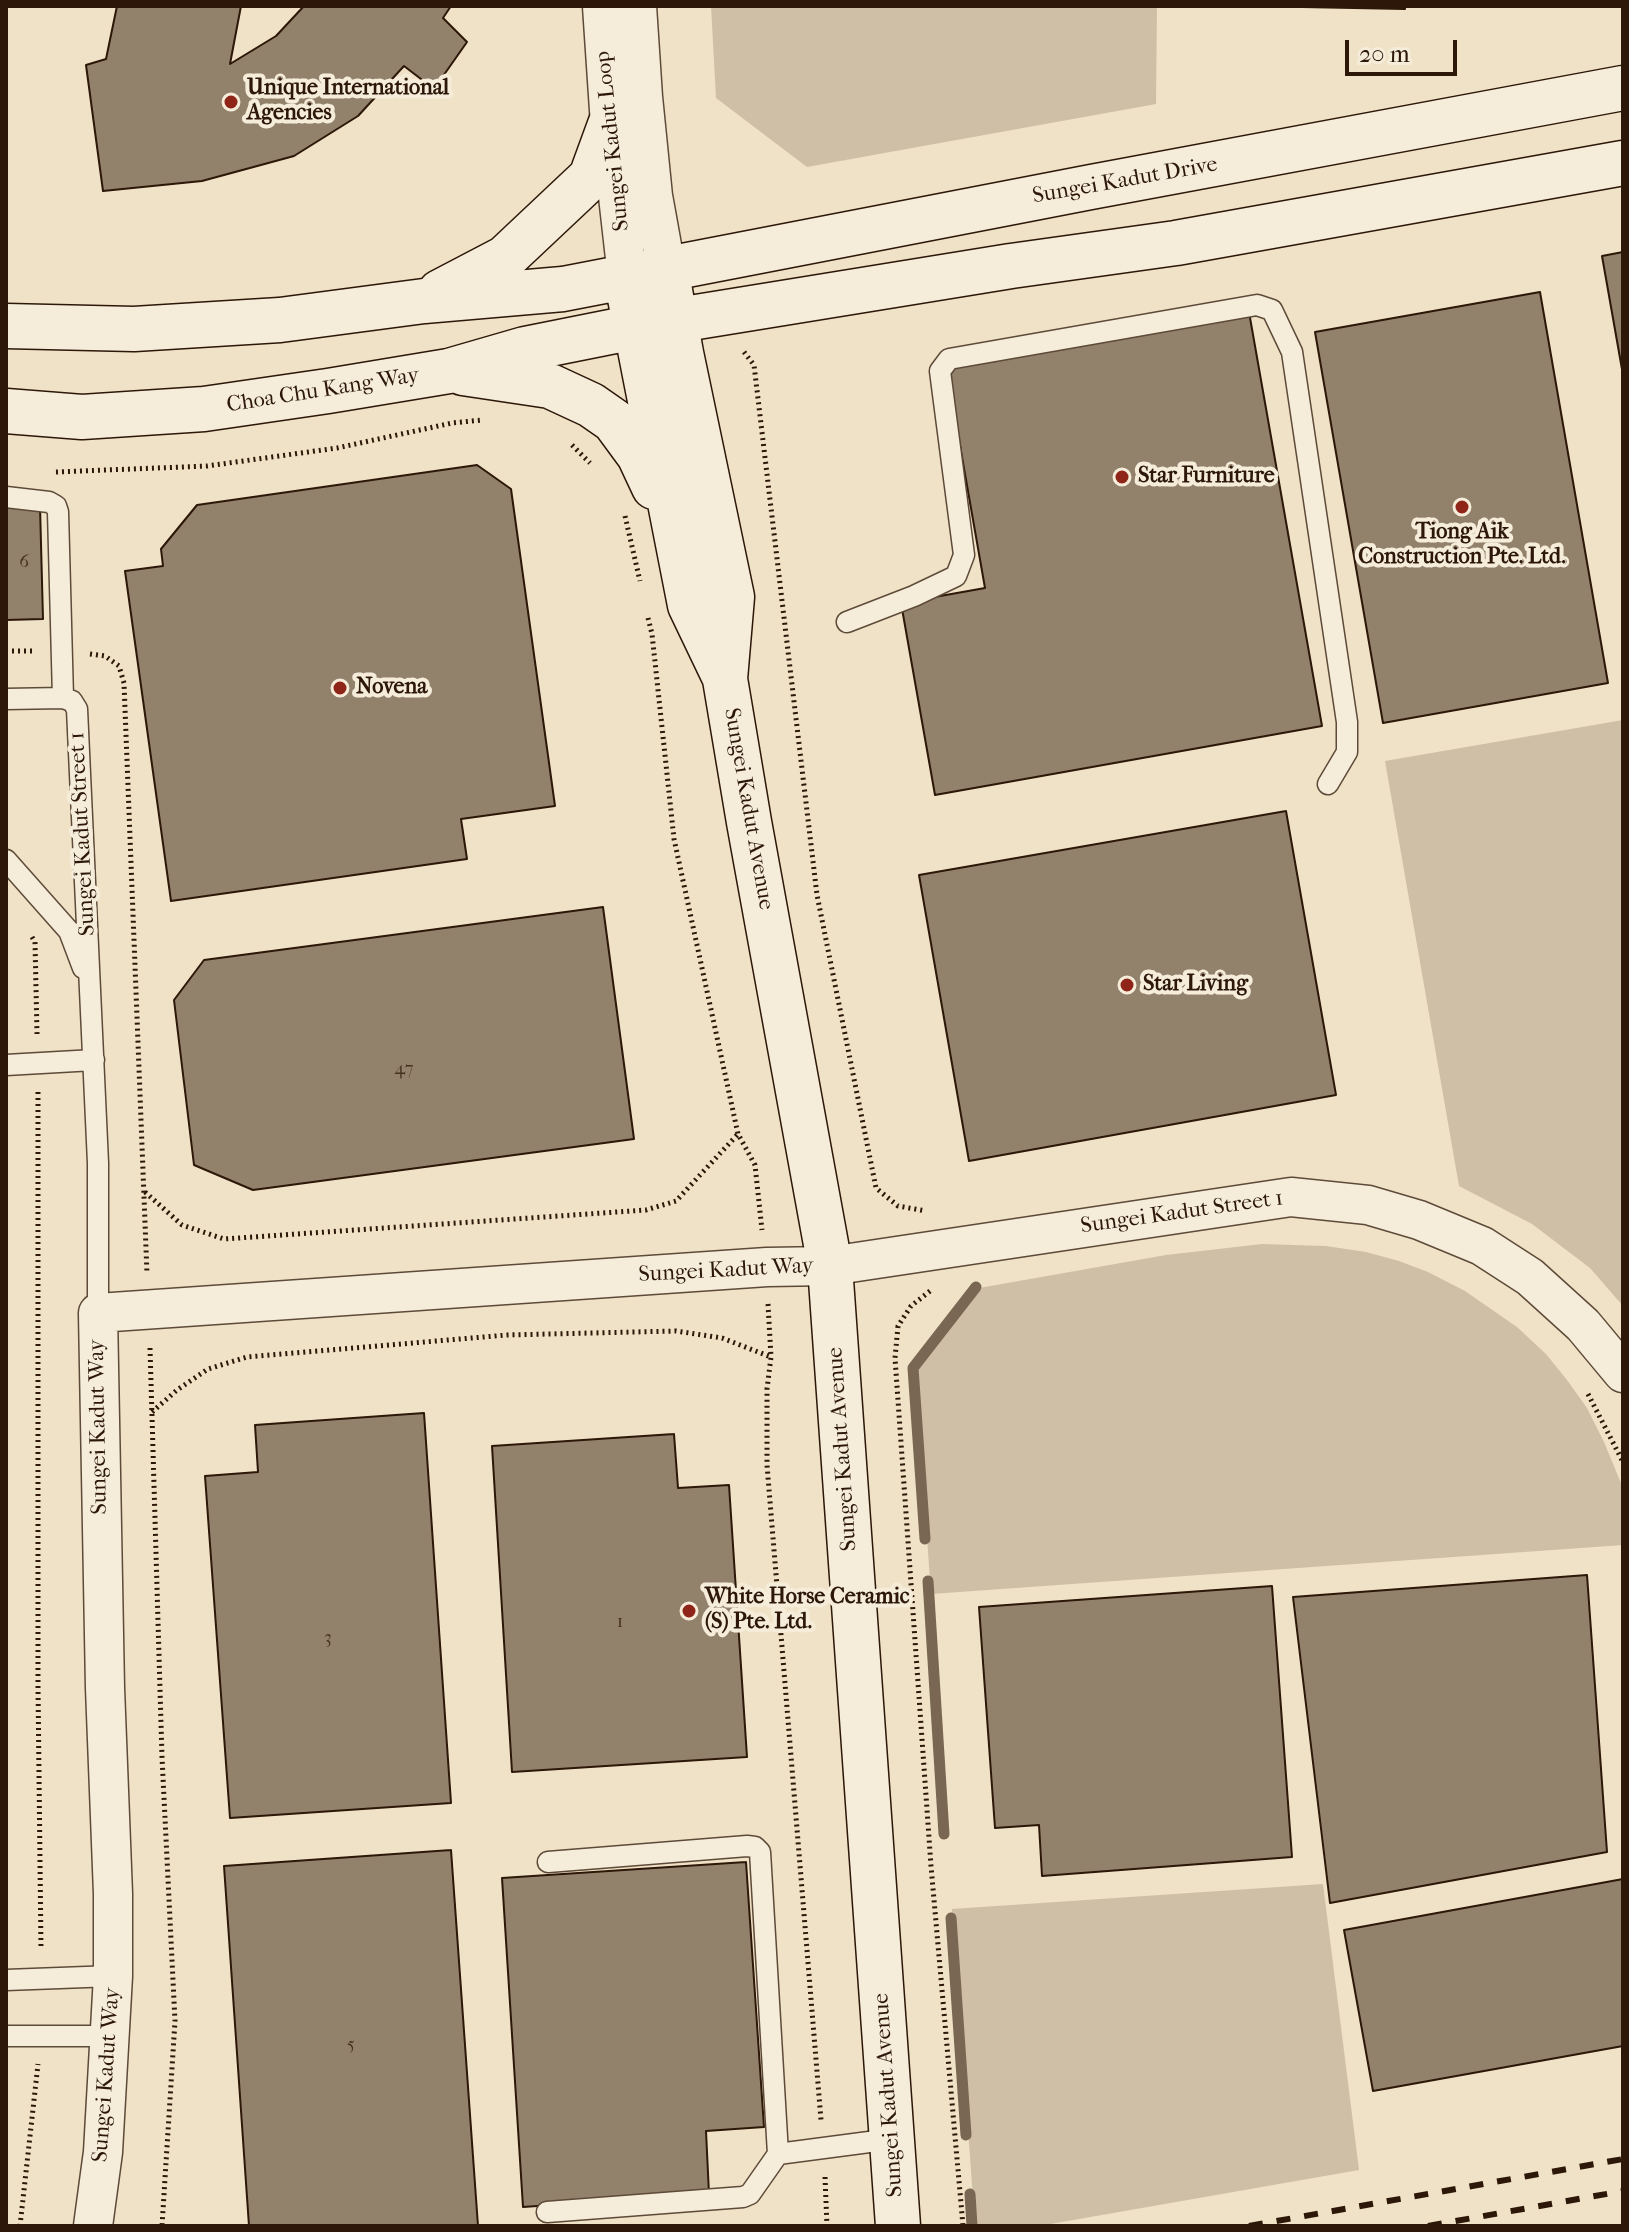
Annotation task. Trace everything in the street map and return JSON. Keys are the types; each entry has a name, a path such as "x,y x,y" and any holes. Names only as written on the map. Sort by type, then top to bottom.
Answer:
{"main road":[{"name":"Sungei Kadut Drive","path":"646,272 1623,88"},
{"path":"424,301 505,258 548,218 591,177 610,125"},
{"path":"655,324 1011,266 1176,243 1623,163"},
{"path":"1091,187 1111,224 1126,238 1176,243"},
{"path":"6,326 134,329 280,320 424,301 563,289 646,272"},
{"name":"Sungei Kadut Avenue","path":"646,272 655,324 678,543 690,605 725,679"},
{"name":"Sungei Kadut Avenue","path":"655,324 732,597 725,679 830,1266 898,2226"},
{"name":"Choa Chu Kang Way","path":"6,411 82,417 204,409 449,371 525,349 655,324"},
{"path":"449,371 550,386 591,405 614,421 639,455 678,543"}],"street":[{"name":"Sungei Kadut Loop","path":"602,6 610,125 646,272"},
{"name":"Sungei Kadut Loop","path":"637,6 652,181 646,272"},
{"name":"Sungei Kadut Street 1","path":"830,1266 1291,1197 1368,1205 1419,1220 1482,1246 1530,1277 1583,1325 1623,1373"},
{"name":"Sungei Kadut Way","path":"93,2226 103,2152 113,1976 98,1313 767,1267 830,1266"}],"lane":[{"path":"847,622 956,576 964,555 940,371 949,359 1257,305 1272,310 1292,352 1347,722 1347,752 1328,784"},
{"path":"6,497 49,502 56,506 58,512 63,698 6,699"},
{"name":"Sungei Kadut Street 1","path":"63,698 72,701 77,709 79,724 98,1163 98,1313"},
{"name":"Sungei Kadut Street 1","path":"6,860 69,931 90,986"},
{"path":"6,1065 94,1060"},
{"path":"547,2212 743,2197 750,2194 778,2154 760,1852 755,1847 747,1846 548,1862"},
{"path":"6,1980 113,1976"},
{"path":"6,2036 111,2036"},
{"path":"778,2154 892,2139"}],"path":[{"path":"740,347 754,365 817,895 876,1188 898,1206"},
{"path":"591,405 568,442 599,472"},
{"path":"47,472 207,466 337,448 452,423 489,419"},
{"path":"623,507 642,591"},
{"path":"646,605 652,634 674,839 738,1134 755,1165 767,1267 771,1357 767,1389 767,1465 827,2226"},
{"path":"62,650 105,656 119,666 124,683 149,1309 162,1757 175,2021 162,2226"},
{"path":"27,928 35,942 38,1064 41,1978"},
{"path":"144,1191 182,1225 224,1239 646,1210 676,1201 738,1134"},
{"path":"936,1286 911,1306 898,1326 895,1358 931,1866 963,2226"},
{"path":"152,1412 208,1369 262,1355 507,1335 676,1331 722,1338 771,1357"},
{"path":"1581,1382 1623,1462"},
{"path":"20,2226 40,2036"}],"shaded area":[{"path":"711,6 1157,6 1156,104 807,167 716,98"},
{"path":"1623,720 1623,1306 1590,1268 1532,1224 1459,1186 1385,761"},
{"path":"1262,1244 1326,1246 1399,1261 1465,1291 1517,1327 1546,1354 1567,1380 1587,1408 1604,1442 1623,1488 1623,1545 931,1594 915,1369 979,1288 1166,1255"},
{"path":"1323,1884 1359,2170 1039,2226 975,2226 952,1909"}],"building":[{"name":"Unique International Agencies","path":"117,6 241,6 230,64 276,36 304,6 451,6 443,18 467,42 434,89 404,66 358,116 294,156 202,181 103,191 86,65 106,59"},
{"path":"1251,6 1405,6 1405,9"},
{"path":"1623,252 1623,375 1602,256"},
{"name":"Tiong Aik Construction Pte. Ltd.","path":"1540,292 1608,683 1383,723 1315,332"},
{"name":"Star Furniture","path":"1249,312 1322,726 935,795 901,603 985,588 946,366"},
{"name":"Novena","path":"477,465 511,489 555,806 461,819 467,859 171,901 125,571 163,566 161,549 197,505"},
{"path":"40,506 43,619 6,620 6,507"},
{"name":"Star Living","path":"1286,811 1336,1095 969,1161 919,875"},
{"path":"603,907 634,1139 253,1190 194,1165 174,1000 204,960"},
{"path":"424,1413 451,1803 230,1818 205,1476 258,1472 255,1425"},
{"path":"674,1434 678,1488 729,1485 747,1757 512,1772 492,1446"},
{"path":"1587,1575 1607,1852 1330,1903 1293,1597"},
{"path":"1272,1586 1292,1857 1042,1876 1039,1825 995,1828 979,1607"},
{"path":"451,1850 478,2226 249,2226 224,1866"},
{"path":"746,1862 764,2127 706,2131 709,2194 523,2207 502,1878"},
{"path":"1623,1879 1623,2046 1373,2091 1344,1930"}],"waterway":[{"path":"925,1539 913,1368 976,1287"},
{"path":"928,1581 944,1834"},
{"path":"951,1918 966,2135"},
{"path":"970,2194 972,2226"}],"railway":[{"path":"1249,2226 1623,2159"},
{"path":"1428,2226 1623,2191"}],"place":[{"name":"Unique International Agencies","path":"231,102"},
{"name":"Star Furniture","path":"1122,477"},
{"name":"Tiong Aik Construction Pte. Ltd.","path":"1462,507"},
{"name":"Novena","path":"340,688"},
{"name":"Star Living","path":"1127,985"},
{"name":"White Horse Ceramic (S) Pte. Ltd.","path":"689,1611"}]}
